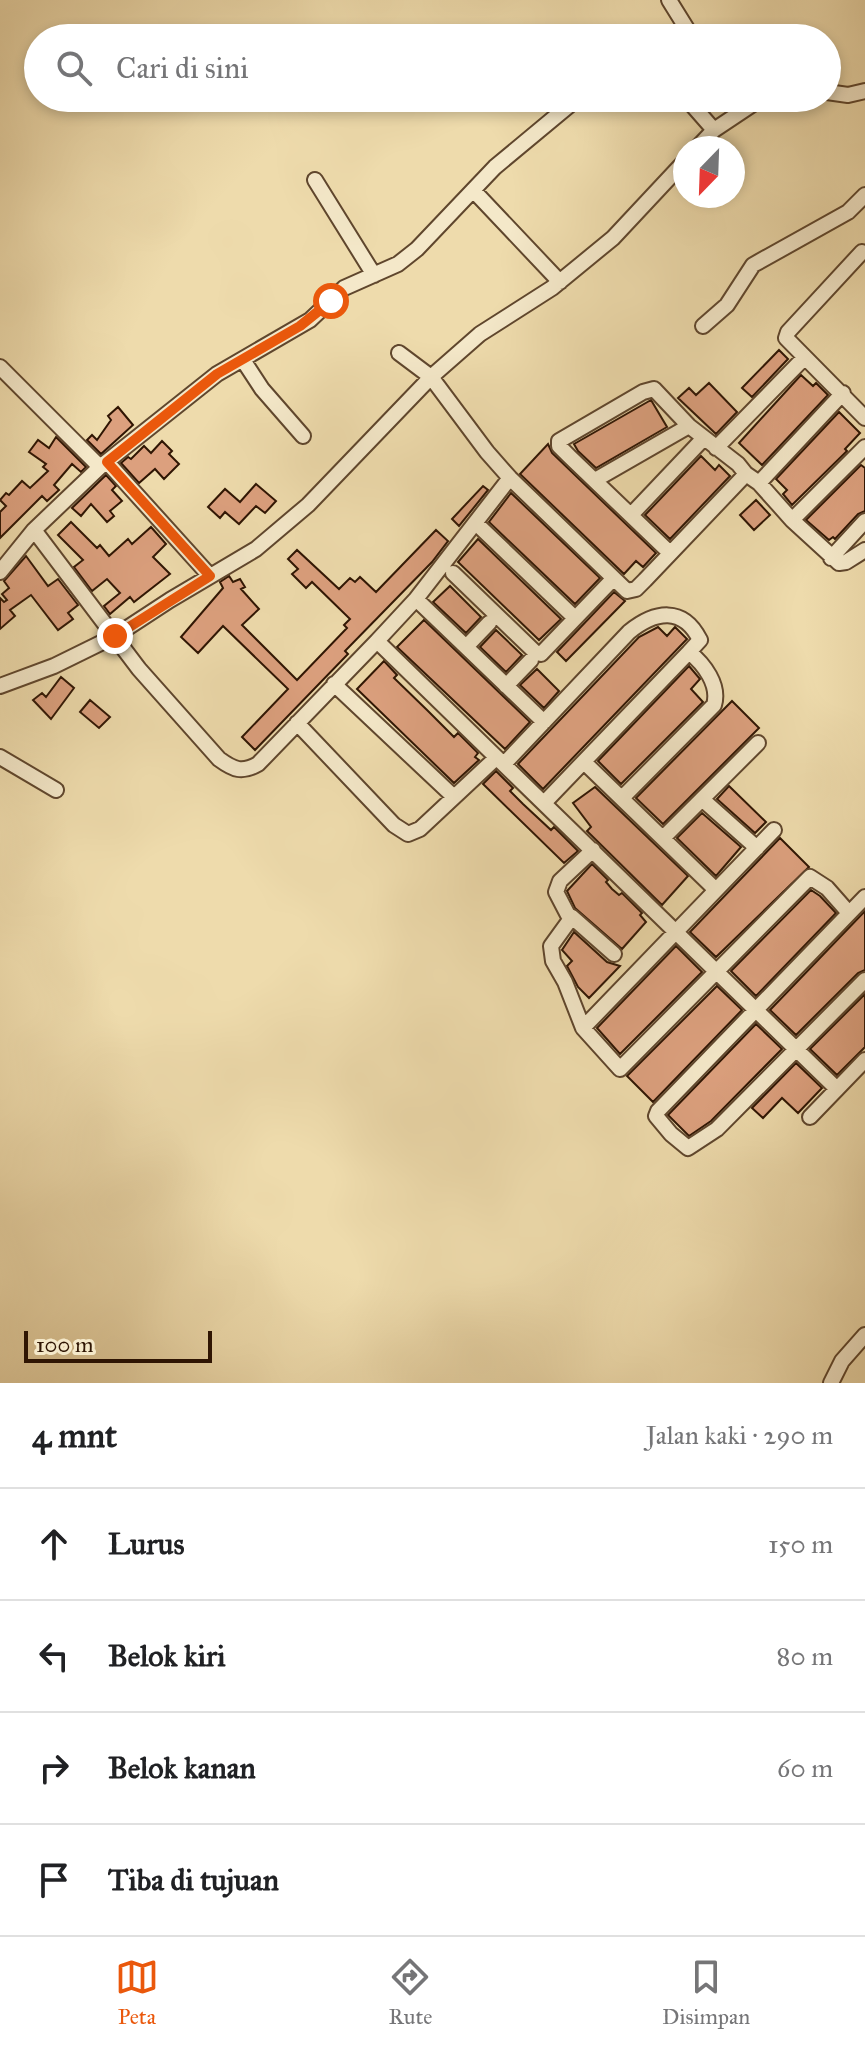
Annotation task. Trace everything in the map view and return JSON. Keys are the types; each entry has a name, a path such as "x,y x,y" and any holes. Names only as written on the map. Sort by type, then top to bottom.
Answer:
{"street":[{"path":"669,0 681,24"},
{"path":"841,94 865,91"},
{"path":"0,572 34,530 104,464 217,374 310,320 344,288 398,264 417,249 495,167 561,112"},
{"path":"698,112 714,130"},
{"path":"708,136 741,112"},
{"path":"3,681 54,666 115,636 256,549 308,505 431,377 501,319 560,282 613,238 673,174"},
{"path":"315,180 374,275"},
{"path":"473,190 560,282"},
{"path":"703,326 731,300 753,265 848,212 865,195"},
{"path":"862,252 788,332 786,338 865,418"},
{"path":"399,353 431,377 495,461 627,591 636,589 670,553 843,393"},
{"path":"716,448 804,358"},
{"path":"243,360 262,389 303,436"},
{"path":"0,367 104,464 210,576"},
{"path":"670,553 562,449 559,441 643,392 654,389 689,426 752,479 831,558 839,563 846,562 865,550"},
{"path":"595,480 689,426"},
{"path":"631,515 703,439"},
{"path":"792,520 865,447"},
{"path":"34,530 139,669 219,759 234,770 248,769 258,764 416,599 506,483"},
{"path":"831,558 865,521"},
{"path":"481,528 575,618"},
{"path":"453,573 536,653 541,654 613,579"},
{"path":"416,599 544,722"},
{"path":"297,723 404,833 416,832 544,722 629,632 650,618 675,616 688,622 700,640 544,803"},
{"path":"466,647 489,623"},
{"path":"377,641 837,1089"},
{"path":"622,798 714,705 715,690 708,672 689,652"},
{"path":"506,686 531,660"},
{"path":"334,684 454,797"},
{"path":"663,838 758,743"},
{"path":"0,757 56,790"},
{"path":"584,762 716,890"},
{"path":"702,799 757,848"},
{"path":"583,1028 774,830"},
{"path":"593,850 560,881 556,892 568,915 614,954"},
{"path":"572,917 551,946 553,961 583,1028 620,1069 810,877 827,888 849,913"},
{"path":"865,897 656,1116 688,1148 698,1144 717,1129 865,980"},
{"path":"810,1117 865,1060"},
{"path":"831,1383 842,1361 865,1335"}],"building":[{"path":"779,350 788,359 752,397 742,388"},
{"path":"801,375 813,386 816,383 828,395 762,465 739,443"},
{"path":"709,383 737,412 716,434 678,398 689,388 696,395"},
{"path":"651,400 667,427 596,468 578,451 574,444"},
{"path":"118,407 133,425 101,454 87,440 92,435 97,440 111,420 108,416"},
{"path":"839,412 860,433 845,449 847,451 792,505 783,494 787,490 776,479"},
{"path":"56,437 86,467 81,472 72,464 54,485 59,490 47,501 42,496 0,538 0,512 6,506 0,500 22,481 30,488 48,471 43,467 46,464 29,452 38,440 49,448"},
{"path":"162,441 179,464 164,479 155,469 139,483 121,463 128,457 131,459 144,446 151,453"},
{"path":"548,444 552,453 656,553 643,567 636,561 624,574 520,474"},
{"path":"701,456 715,470 719,465 730,476 670,539 645,515"},
{"path":"861,465 865,468 865,511 858,514 835,539 829,540 806,520"},
{"path":"106,475 116,486 112,490 122,501 110,511 114,516 107,522 91,504 81,516 72,508"},
{"path":"256,484 276,501 265,513 256,506 239,524 225,512 220,518 208,507 225,489 240,502"},
{"path":"483,486 488,490 459,526 452,519"},
{"path":"511,493 600,578 575,604 489,522"},
{"path":"756,500 770,515 754,530 740,515"},
{"path":"71,522 109,556 128,539 132,544 151,527 166,544 153,557 170,574 134,602 130,597 110,614 104,606 120,593 107,579 92,591 74,567 83,560 58,535"},
{"path":"436,530 448,541 432,562 255,750 242,737 288,689 223,626 198,653 181,637 223,588 220,582 229,576 233,582 240,579 245,587 241,589 259,609 242,625 297,680 347,628 344,625 350,619 312,582 306,588 292,574 298,569 288,559 297,550 339,589 350,578 355,582 360,577 376,592"},
{"path":"478,539 561,619 539,640 458,562"},
{"path":"26,556 48,586 58,579 78,605 68,613 73,619 58,630 31,595 10,610 15,616 0,629 0,598 4,602 7,600 2,594 9,588 4,581"},
{"path":"450,586 481,617 466,633 433,602"},
{"path":"614,592 625,601 566,661 557,652"},
{"path":"424,620 530,722 505,749 397,647"},
{"path":"658,627 667,636 675,627 687,639 543,789 518,764 639,637"},
{"path":"496,630 522,655 506,672 480,647"},
{"path":"384,661 397,675 394,678 454,737 458,733 478,753 475,757 479,760 454,783 357,689"},
{"path":"689,666 700,679 691,689 703,702 621,784 598,761"},
{"path":"537,669 559,691 544,708 520,685"},
{"path":"61,677 74,688 51,719 33,700 42,693 46,697"},
{"path":"90,700 110,717 99,728 80,712"},
{"path":"732,701 759,728 663,824 636,798"},
{"path":"496,771 523,804 551,830 554,827 578,851 564,863 483,784"},
{"path":"729,786 766,822 755,833 717,799"},
{"path":"595,787 688,876 662,905 587,831 591,827 573,803"},
{"path":"702,813 741,847 716,876 677,838"},
{"path":"780,838 809,867 716,957 690,932"},
{"path":"592,864 608,880 606,882 612,889 619,895 622,893 642,913 640,915 646,922 622,949 575,908 567,891"},
{"path":"811,890 836,913 756,996 731,971"},
{"path":"865,911 865,970 858,973 796,1035 770,1010"},
{"path":"574,932 607,962 620,966 589,998 578,987 567,966 572,961 562,950"},
{"path":"676,946 702,972 620,1054 597,1028"},
{"path":"717,986 742,1010 653,1102 627,1076"},
{"path":"865,994 865,1047 837,1075 810,1049"},
{"path":"756,1024 782,1049 711,1121 689,1136 668,1115"},
{"path":"796,1063 822,1088 798,1113 782,1098 763,1118 752,1108"}],"route":[{"path":"115,636 210,576 107,462 217,374 300,326 331,301"}]}
